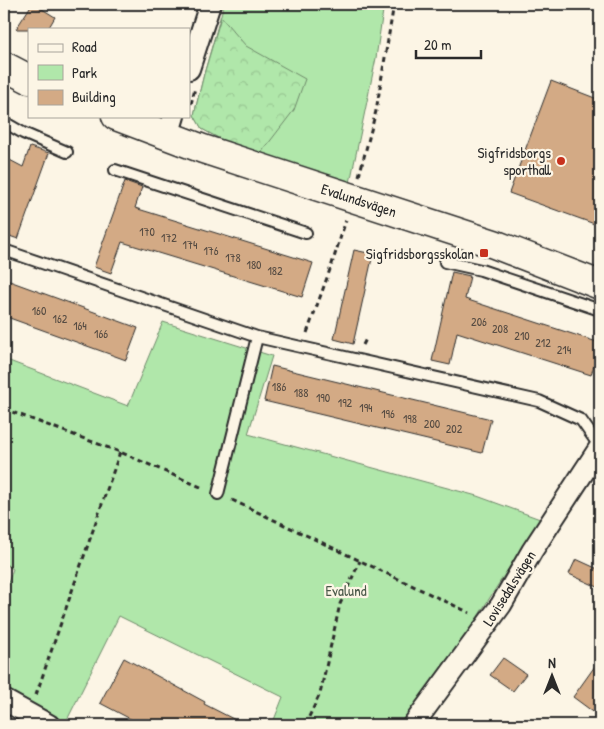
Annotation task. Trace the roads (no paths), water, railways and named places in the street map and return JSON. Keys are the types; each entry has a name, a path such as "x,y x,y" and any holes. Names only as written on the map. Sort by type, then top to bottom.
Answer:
{"street":[{"path":"190,66 210,4"},
{"path":"4,66 28,78"},
{"name":"Evalundsvägen","path":"127,118 171,126 222,155 494,244 600,285"},
{"name":"Lovisedalsvägen","path":"414,725 501,605 532,551 600,447"},
{"path":"4,700 26,720 49,725"}],"lane":[{"path":"4,122 23,133 67,152"},
{"path":"115,170 306,233"},
{"path":"4,250 257,337 539,401 581,420 600,447"},
{"path":"445,262 481,270 600,310"},
{"path":"218,494 257,337"}],"place":[{"name":"Sigfridsborgs sporthall","path":"561,161"},
{"name":"Sigfridsborgsskolan","path":"484,253"}],"park label":[{"name":"Evalund","path":"346,590"}]}
